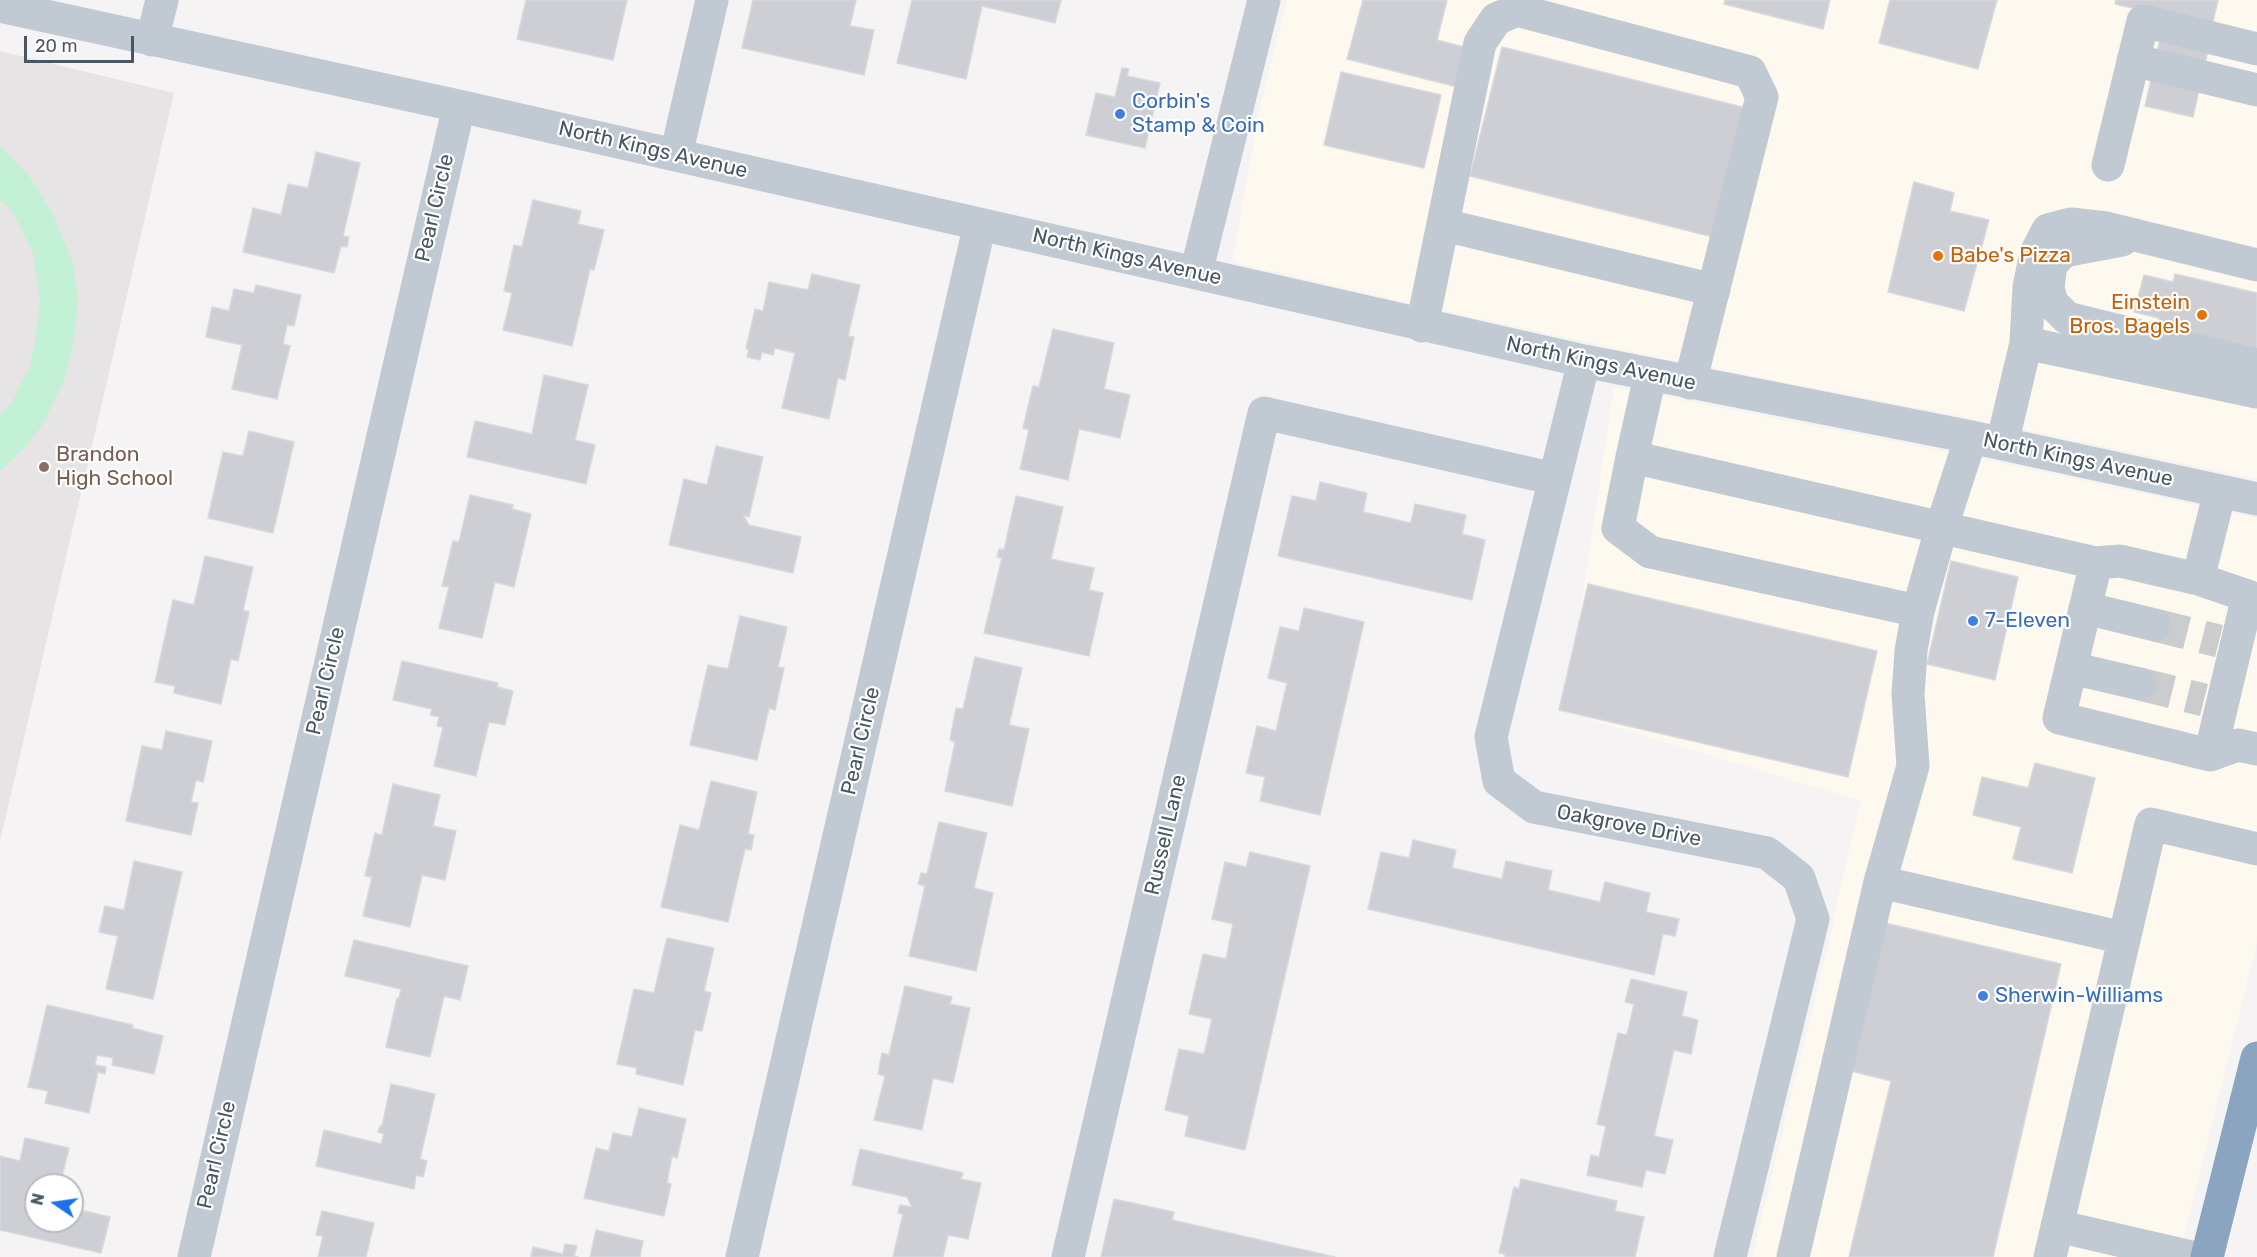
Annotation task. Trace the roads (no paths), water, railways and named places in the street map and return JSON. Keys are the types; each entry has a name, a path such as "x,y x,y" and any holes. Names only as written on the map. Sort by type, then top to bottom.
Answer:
{"highway":[{"path":"2207,1257 2257,1058"}],"street":[{"path":"152,40 162,0"},
{"path":"676,155 712,0"},
{"path":"1196,273 1264,0"},
{"name":"North Kings Avenue","path":"0,6 459,106 1584,362 1987,440 2257,499"},
{"path":"1422,326 1480,43 1496,19 1517,10 1750,72 1762,97 1690,383"},
{"path":"2108,165 2143,21 2257,49"},
{"path":"2133,60 2257,90"},
{"name":"Pearl Circle","path":"194,1257 459,106"},
{"name":"Pearl Circle","path":"742,1257 980,224"},
{"path":"1793,1257 1880,882 1913,766 1908,694 1911,651 1918,611 1942,526 1987,440 2026,344 2028,287 2036,253 2049,230 2071,224 2106,228 2257,265"},
{"path":"1444,225 1714,290"},
{"path":"2144,237 2099,243 2064,251 2050,264 2048,288 2052,303 2067,318 2257,365"},
{"path":"2026,344 2257,392"},
{"name":"Oakgrove Drive","path":"1584,362 1491,737 1499,781 1534,807 1767,853 1799,878 1813,919 1730,1257"},
{"path":"1650,376 1618,528 1650,552 1918,611"},
{"name":"Russell Lane","path":"1068,1257 1264,413 1555,479"},
{"path":"1632,457 2096,563 2120,561 2198,579 2248,596 2228,643 2213,703 2210,755"},
{"path":"2198,579 2220,491"},
{"path":"2096,563 2059,718 2210,755 2238,745 2257,749"},
{"path":"2085,608 2155,625"},
{"path":"2071,668 2140,684"},
{"path":"2050,1257 2151,824 2257,849"},
{"path":"1880,882 2124,938"},
{"path":"2057,1226 2192,1257"}],"tunnel":[{"path":"2155,625 2219,641"},
{"path":"2140,684 2204,700"}],"place":[{"name":"Corbin's Stamp & Coin","path":"1120,114"},
{"name":"Babe's Pizza","path":"1938,256"},
{"name":"Einstein Bros. Bagels","path":"2202,315"},
{"name":"Brandon High School","path":"44,467"},
{"name":"7-Eleven","path":"1973,621"},
{"name":"Sherwin-Williams","path":"1983,996"}]}
